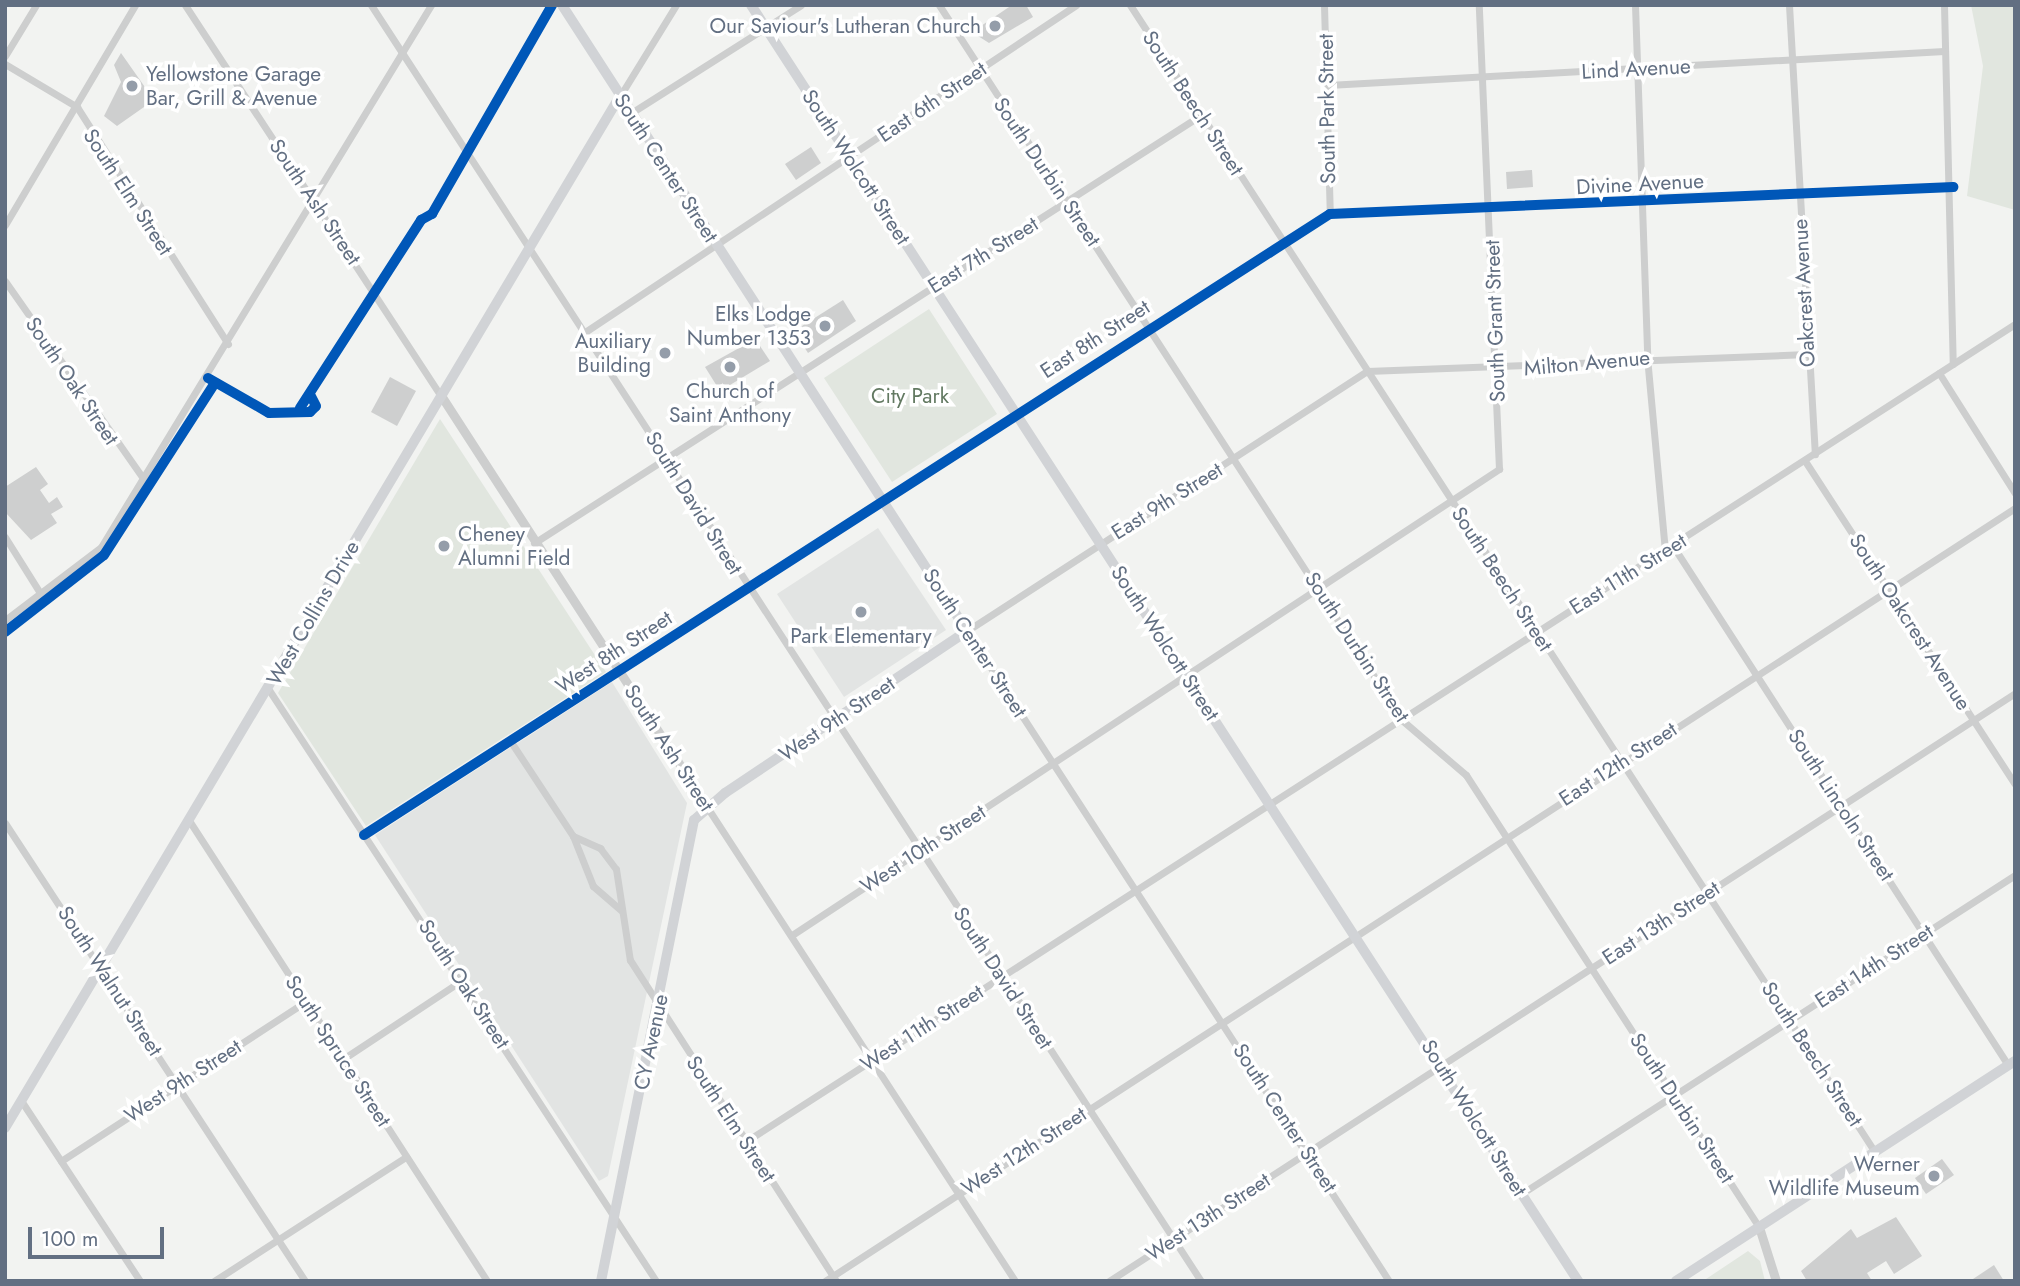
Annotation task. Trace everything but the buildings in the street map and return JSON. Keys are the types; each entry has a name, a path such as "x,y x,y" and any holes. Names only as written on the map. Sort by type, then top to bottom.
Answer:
{"main road":[{"name":"South Center Street","path":"562,5 967,631"},
{"name":"South Wolcott Street","path":"751,5 1015,415 1188,677 1267,804 1441,1065 1578,1281"},
{"name":"West Collins Drive","path":"5,1128 269,690 440,394 620,96"},
{"name":"West 9th Street","path":"707,806 967,631"},
{"name":"CY Avenue","path":"601,1281 659,1007 694,820 707,806"},
{"path":"1676,1281 2011,1063"}],"street":[{"path":"5,56 36,5"},
{"path":"5,225 135,5"},
{"name":"South Ash Street","path":"185,5 1015,1281"},
{"name":"South David Street","path":"372,5 527,250 585,332 668,461 747,589 837,720 999,977 1201,1281"},
{"path":"5,620 42,596 101,547 228,344 431,5"},
{"path":"620,96 676,5"},
{"path":"631,113 801,5"},
{"name":"South Durbin Street","path":"939,5 1403,721 1466,775 1759,1227 1776,1281"},
{"name":"East 6th Street","path":"585,332 1076,5"},
{"name":"South Beech Street","path":"1130,5 1875,1152"},
{"name":"South Park Street","path":"1324,5 1330,214"},
{"name":"South Grant Street","path":"1479,5 1499,370 1499,469"},
{"path":"1635,5 1644,204 1647,358 1665,551"},
{"name":"Oakcrest Avenue","path":"1789,5 1807,354 1815,454"},
{"path":"1944,5 1944,51 1953,187 1953,364"},
{"name":"Lind Avenue","path":"1328,85 1944,51"},
{"name":"South Elm Street","path":"5,64 77,107 228,344"},
{"name":"East 7th Street","path":"534,542 668,461 1201,115"},
{"name":"Divine Avenue","path":"1330,214 1491,211 1953,187"},
{"name":"East 8th Street","path":"885,503 1148,327 1330,214"},
{"name":"South Oak Street","path":"5,281 143,478"},
{"name":"East 11th Street","path":"1134,891 1267,804 1403,721 1536,631 1673,546 2015,324"},
{"name":"Milton Avenue","path":"1367,371 1499,370 1647,358 1807,354"},
{"name":"East 9th Street","path":"967,631 1367,371"},
{"path":"1939,373 2015,493"},
{"name":"South Oakcrest Avenue","path":"1805,461 2015,784"},
{"name":"West 10th Street","path":"792,935 1320,591 1499,469"},
{"name":"West 8th Street","path":"364,835 885,503"},
{"name":"East 12th Street","path":"1222,1021 2015,508"},
{"path":"5,537 42,596"},
{"name":"South Lincoln Street","path":"1673,546 1923,934 2011,1063"},
{"name":"South Center Street","path":"967,631 1389,1281"},
{"name":"South Oak Street","path":"269,690 656,1281"},
{"name":"East 13th Street","path":"1307,1153 2015,693"},
{"name":"South Elm Street","path":"511,741 573,836 593,886 624,914"},
{"name":"South Spruce Street","path":"190,822 487,1281"},
{"name":"South Walnut Street","path":"5,823 103,968 305,1281"},
{"name":"South Elm Street","path":"573,836 600,848 616,869 630,960 745,1143 835,1278"},
{"name":"East 14th Street","path":"1521,1194 2015,875"},
{"name":"West 11th Street","path":"745,1143 1134,891"},
{"path":"343,1059 461,981"},
{"name":"West 9th Street","path":"61,1161 306,1001"},
{"name":"West 12th Street","path":"825,1281 835,1278 959,1193 1222,1021"},
{"path":"22,1102 140,1281"},
{"name":"West 13th Street","path":"1109,1281 1307,1153"},
{"path":"214,1281 406,1157"}],"shaded area":[{"name":"Park Elementary","path":"878,528 946,630 844,697 777,594"},
{"path":"612,682 687,803 608,1176 599,1181 375,835"}],"green space":[{"path":"1971,5 2015,5 2015,210 1967,196 1983,66"},
{"name":"City Park","path":"929,309 997,414 892,482 824,378"},
{"name":"Cheney Alumni Field","path":"440,419 606,672 366,826 278,693"},
{"path":"1748,1251 1760,1261 1765,1281 1703,1281"}],"cycle path":[{"path":"300,408 421,220 432,214 552,5"},
{"path":"364,835 1330,214 1953,187"},
{"path":"208,378 269,413 310,412 316,406 311,396"},
{"path":"5,632 104,555 215,383"}],"place":[{"name":"Our Saviour's Lutheran Church","path":"995,26"},
{"name":"Yellowstone Garage Bar, Grill & Avenue","path":"132,86"},
{"name":"Elks Lodge Number 1353","path":"825,326"},
{"name":"Auxiliary Building","path":"665,353"},
{"name":"Church of Saint Anthony","path":"730,367"},
{"name":"Cheney Alumni Field","path":"444,546"},
{"name":"Park Elementary","path":"861,612"},
{"name":"Werner Wildlife Museum","path":"1934,1176"}]}
